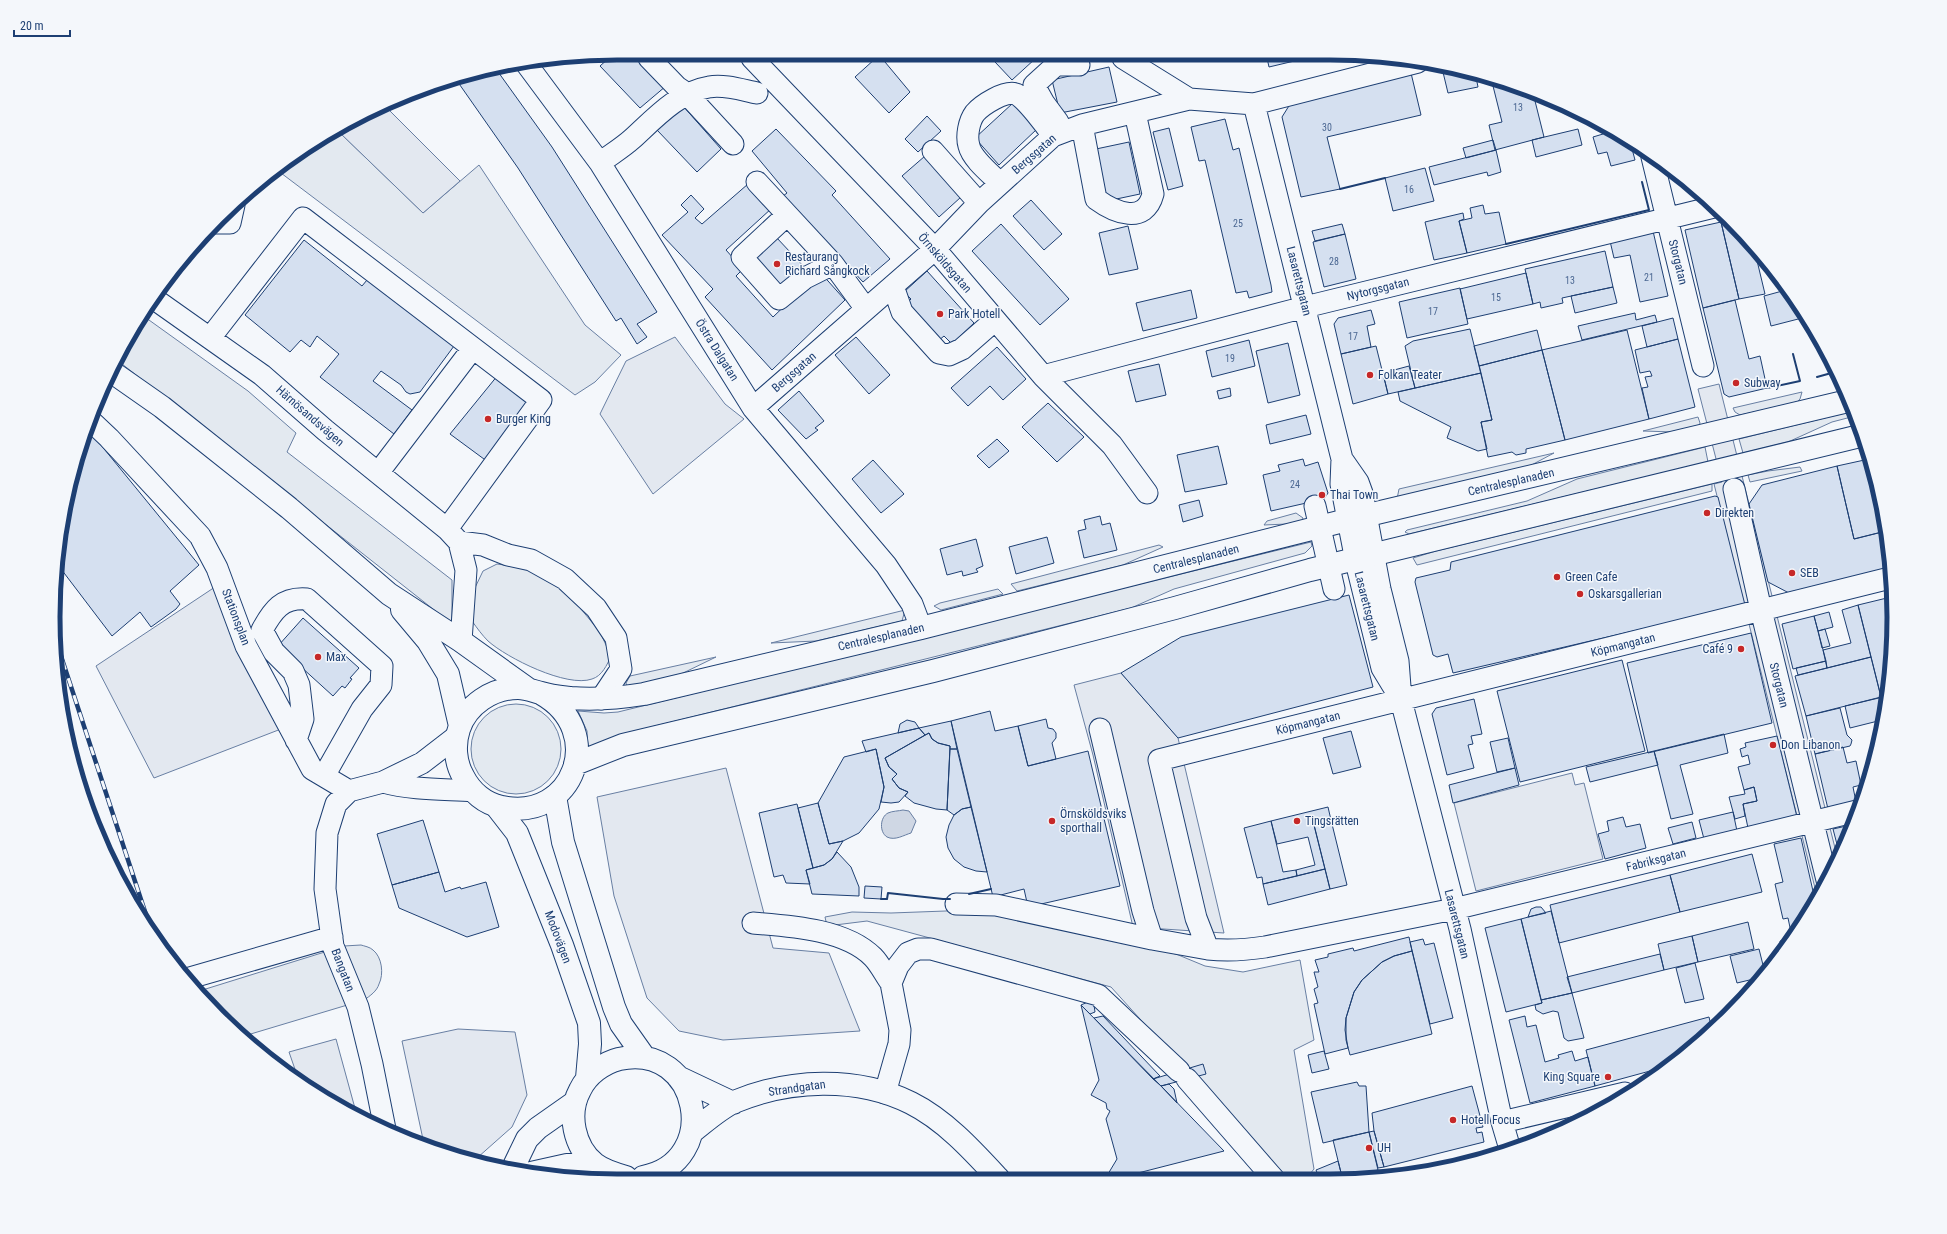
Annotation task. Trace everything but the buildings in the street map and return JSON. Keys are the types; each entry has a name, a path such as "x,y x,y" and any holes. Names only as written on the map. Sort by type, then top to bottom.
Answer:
{"main road":[{"path":"115,374 162,407 289,508 389,594 535,692 557,704 571,723 577,745 575,764 571,776 555,796 542,804 527,808 512,809 496,806 484,800 473,791 458,766 456,756 459,731 448,674 428,641 389,594"},
{"name":"Centralesplanaden","path":"535,692 601,699 644,694 921,628 1356,518 1844,402"},
{"path":"575,764 623,745 933,671 1364,557 1857,437"},
{"path":"459,731 471,709 488,696 508,689 535,692"},
{"path":"555,796 565,849 614,1008 621,1024 645,1058"},
{"name":"Modovägen","path":"496,806 517,833 562,945 589,1023 590,1059 587,1078"},
{"path":"615,1174 595,1164 584,1151 576,1136 573,1119 575,1102 580,1089 587,1078 599,1068 613,1060 629,1057 645,1058 669,1068 678,1077 689,1093 694,1113 692,1132 672,1171 653,1174"},
{"path":"678,1077 733,1102"},
{"name":"Strandgatan","path":"692,1132 733,1102 776,1089 812,1084 846,1084 866,1087 885,1093 912,1104 936,1118 994,1174"},
{"path":"515,1164 527,1139 538,1128 575,1102"},
{"path":"547,1169 567,1165 595,1164"}],"street":[{"path":"651,60 677,88 686,93 733,144"},
{"name":"Örnsköldsgatan","path":"754,60 935,249 994,321 1043,376 1112,446 1147,493"},
{"path":"1126,60 1188,100"},
{"path":"1079,65 1056,65 1034,85 1044,103 1067,130 1096,199 1108,208 1121,213 1133,213 1144,209 1151,203 1153,194 1135,113"},
{"name":"Bergsgatan","path":"753,408 935,249 1000,183 1067,130 1188,100 1254,104 1405,65"},
{"name":"Östra Dalgatan","path":"530,67 600,163 753,408 886,565 912,604 921,628"},
{"path":"600,163 630,140 657,115 679,100 686,93 710,86 736,88 757,94"},
{"path":"1000,183 981,165 969,146 968,130 975,113 993,100 1007,94 1016,94 1043,120 1067,130"},
{"name":"Lasarettsgatan","path":"1254,104 1342,459 1341,484 1356,518 1369,579 1382,668 1401,700 1454,909 1502,1122 1509,1144"},
{"path":"933,151 979,203"},
{"name":"Storgatan","path":"1654,164 1703,366"},
{"path":"757,182 833,264 866,309"},
{"name":"Nytorgsgatan","path":"1043,376 1305,307 1708,208"},
{"path":"223,223 230,223 232,215"},
{"path":"787,215 742,257 779,299 805,278 833,264"},
{"path":"210,338 303,218 541,400 453,536"},
{"path":"893,286 902,312 939,353 949,355 962,349 994,321"},
{"name":"Härnösandsvägen","path":"158,302 262,375 453,536"},
{"path":"378,474 473,348"},
{"name":"Stationsplan","path":"95,425 120,449 200,536 217,568 246,646 312,769 349,790"},
{"name":"Storgatan","path":"1734,489 1761,610 1826,871"},
{"path":"1315,506 1334,589"},
{"path":"453,536 466,570 461,641"},
{"path":"453,536 483,545 508,555 531,560 566,579 596,608 616,638 621,669 601,699"},
{"name":"Köpmangatan","path":"1208,949 1196,918 1159,760 1886,579"},
{"path":"240,628 270,614 287,600 297,598 307,599 382,666 380,685 362,709 324,776"},
{"path":"270,614 262,630 274,652 293,671 299,685 303,719 296,740"},
{"path":"1100,729 1143,911 1152,940"},
{"path":"349,790 383,782 422,763 459,731"},
{"path":"383,782 402,787 430,790 473,791"},
{"name":"Bangatan","path":"349,790 336,804 327,833 325,889 333,946 358,1007 372,1064 384,1123"},
{"name":"Fabriksgatan","path":"1454,909 1851,812"},
{"path":"956,904 996,905 1152,940 1208,949 1237,951 1265,947 1454,909"},
{"path":"753,923 815,930 858,946 873,957 891,983 900,1030 900,1044 885,1093"},
{"path":"192,977 332,937"},
{"path":"891,983 898,966 908,953 918,949 931,949 1098,995 1183,1075 1270,1174"},
{"path":"1502,1122 1613,1096"}],"shaded area":[{"path":"388,109 460,181 423,213 341,134"},
{"path":"341,134 423,213 479,165 585,325 621,355 595,382 575,395 281,173"},
{"path":"147,319 248,391 296,433 287,452 452,580 452,624 121,363"},
{"path":"675,337 725,404 744,419 653,494 600,414 626,361"},
{"path":"1719,384 1836,851 1815,890 1714,484 1722,482 1698,389"},
{"path":"1802,392 1800,399 1796,403 1740,415 1735,412 1733,408"},
{"path":"1848,412 1850,417 1832,422 1788,442 1743,453 1739,439"},
{"path":"1698,417 1700,423 1699,426 1674,432 1643,431"},
{"path":"1705,447 1708,462 1409,534 1405,532 1407,530 1527,501 1577,479"},
{"path":"1554,453 1524,469 1397,499 1399,489"},
{"path":"1800,467 1802,471 1750,482 1748,475 1768,471"},
{"path":"1712,484 1712,491 1417,565 1413,558 1436,551"},
{"path":"1296,513 1303,518 1302,521 1287,524 1264,525 1267,521"},
{"path":"1311,542 1312,546 1305,553 1174,589 1131,608 619,735 588,751 587,731 578,711 604,713 618,712"},
{"path":"1159,545 1163,547 1123,565 1017,591 1011,584"},
{"path":"497,564 534,569 561,585 600,632 611,656 606,666 596,678 581,681 568,679 538,670 497,648 486,639 472,621 472,594 483,571"},
{"path":"218,585 281,729 154,778 96,666"},
{"path":"998,589 1003,594 941,610 934,606 940,603"},
{"path":"905,610 902,621 816,641 771,643"},
{"path":"716,657 679,675 627,687 626,683 630,676"},
{"path":"1121,673 1178,738 1224,933 1133,927 1093,755 1074,685"},
{"path":"516,704 533,707 548,717 558,732 561,749 558,766 548,781 533,791 516,794 499,791 484,781 474,766 471,749 474,732 484,717 499,707"},
{"path":"726,768 773,948 829,953 860,1031 723,1040 679,1031 647,998 614,896 597,797"},
{"path":"1572,773 1575,785 1584,783 1603,859 1476,891 1454,803"},
{"path":"903,810 909,811 916,821 911,833 896,838 890,838 884,835 882,821 885,815 890,812"},
{"path":"973,910 1176,954 1205,966 1243,972 1300,960 1314,1040 1294,1050 1314,1169 1310,1174 1280,1174 1111,987 867,921 827,926 825,917 852,912 891,913"},
{"path":"361,945 370,948 376,953 380,961 382,971 381,980 375,991 364,1000 249,1035 223,1011 203,990 344,946"},
{"path":"458,1029 515,1032 527,1095 512,1127 479,1156 423,1139 402,1041"},
{"path":"336,1039 355,1108 296,1071 289,1052"}],"railway":[{"path":"62,658 145,912"}],"wall":[{"path":"1340,189 1385,178"},
{"path":"1506,244 1649,210 1642,182"},
{"path":"1767,388 1800,381 1793,354"},
{"path":"1817,377 1831,373"},
{"path":"969,894 991,889"},
{"path":"881,899 887,899 888,893 950,899"}],"place":[{"name":"Restaurang Richard Sångkock","path":"777,264"},
{"name":"Park Hotell","path":"940,314"},
{"name":"Folkan Teater","path":"1370,375"},
{"name":"Subway","path":"1736,383"},
{"name":"Burger King","path":"488,419"},
{"name":"Thai Town","path":"1322,495"},
{"name":"Direkten","path":"1707,513"},
{"name":"SEB","path":"1792,573"},
{"name":"Green Cafe","path":"1557,577"},
{"name":"Oskarsgallerian","path":"1580,594"},
{"name":"Café 9","path":"1741,649"},
{"name":"Max","path":"318,657"},
{"name":"Don Libanon","path":"1773,745"},
{"name":"Örnsköldsviks sporthall","path":"1052,821"},
{"name":"Tingsrätten","path":"1297,821"},
{"name":"King Square","path":"1608,1077"},
{"name":"Hotell Focus","path":"1453,1120"},
{"name":"UH","path":"1369,1148"}]}
